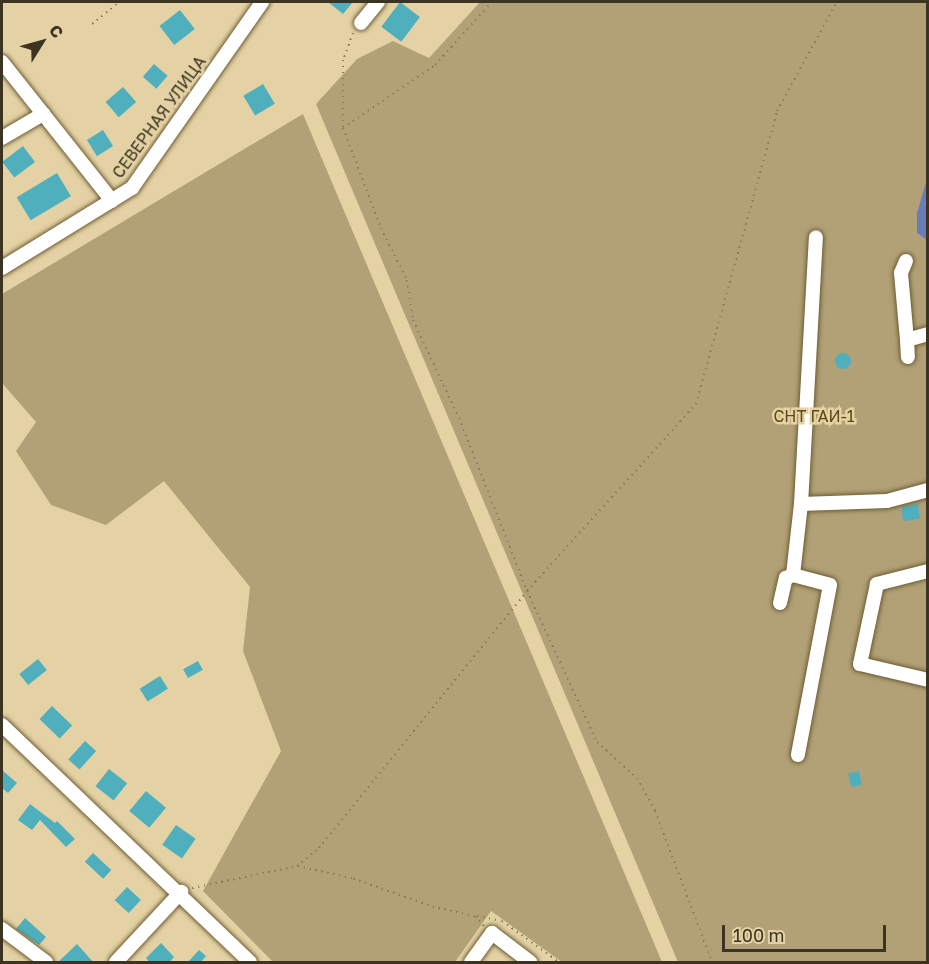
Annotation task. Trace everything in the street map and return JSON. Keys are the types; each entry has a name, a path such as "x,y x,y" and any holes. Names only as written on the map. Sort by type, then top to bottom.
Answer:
{"street":[{"name":"СЕВЕРНАЯ УЛИЦА","path":"2,268 132,188 262,2"},
{"path":"361,22 378,2"},
{"path":"2,62 112,201"},
{"path":"2,138 43,114"},
{"path":"794,575 801,504 816,237"},
{"path":"906,261 902,273 908,357"},
{"path":"907,340 927,334"},
{"path":"801,504 887,501 927,490"},
{"path":"927,572 878,584 860,664 927,680"},
{"path":"780,603 786,578 794,575 830,585 798,755"},
{"path":"2,725 181,892 250,963"},
{"path":"116,963 181,892"},
{"path":"2,929 46,963"},
{"path":"471,963 492,933 530,963"}],"path":[{"path":"92,24 119,2"},
{"path":"342,128 435,65 492,2"},
{"path":"297,866 320,848 526,591 696,404 728,296 777,111 837,2"},
{"path":"361,22 349,38 343,60 342,128 381,228 406,280 413,320 459,418 526,591 597,742 637,778 655,811 712,963"},
{"path":"181,892 212,881 297,866 352,878 434,907 502,921 559,963"},
{"path":"475,916 492,933"}],"green space":[{"name":"СНТ ГАИ-1","path":"480,2 927,2 927,962 678,962 316,104 357,59 393,41 429,58"},
{"path":"303,114 662,962 562,962 491,911 455,962 273,962 203,891 281,751 243,651 250,587 164,481 106,525 51,505 16,451 36,422 2,383 2,294"}],"water":[{"path":"927,179 927,240 917,233 917,213"}],"building":[{"path":"328,2 353,2 343,14"},
{"path":"400,2 420,17 401,42 381,27"},
{"path":"180,10 195,29 174,45 160,26"},
{"path":"154,64 168,76 156,89 143,77"},
{"path":"263,84 275,104 255,116 243,96"},
{"path":"123,87 136,102 119,117 106,102"},
{"path":"103,130 113,146 97,156 87,140"},
{"path":"23,146 35,162 14,178 2,162"},
{"path":"57,173 71,196 31,220 17,197"},
{"path":"843,353 849,355 851,361 849,367 843,369 837,367 835,361 837,355"},
{"path":"918,504 920,519 903,521 901,506"},
{"path":"38,659 47,670 28,685 19,674"},
{"path":"198,661 203,670 188,678 183,669"},
{"path":"160,676 168,689 148,701 140,689"},
{"path":"52,706 72,725 60,738 39,719"},
{"path":"85,741 96,751 79,770 68,760"},
{"path":"109,769 127,783 114,800 95,786"},
{"path":"2,770 17,783 8,793 2,788"},
{"path":"859,771 862,785 851,787 848,773"},
{"path":"146,791 166,808 149,828 129,811"},
{"path":"30,804 55,823 57,821 75,839 66,847 40,820 32,830 18,820"},
{"path":"176,825 196,839 182,858 162,845"},
{"path":"93,853 111,870 103,879 85,862"},
{"path":"127,887 141,900 129,913 115,900"},
{"path":"25,918 46,937 39,945 16,929"},
{"path":"161,943 174,957 169,963 150,963 146,958"},
{"path":"77,944 94,963 57,963"},
{"path":"199,950 206,956 200,963 187,963"}]}
